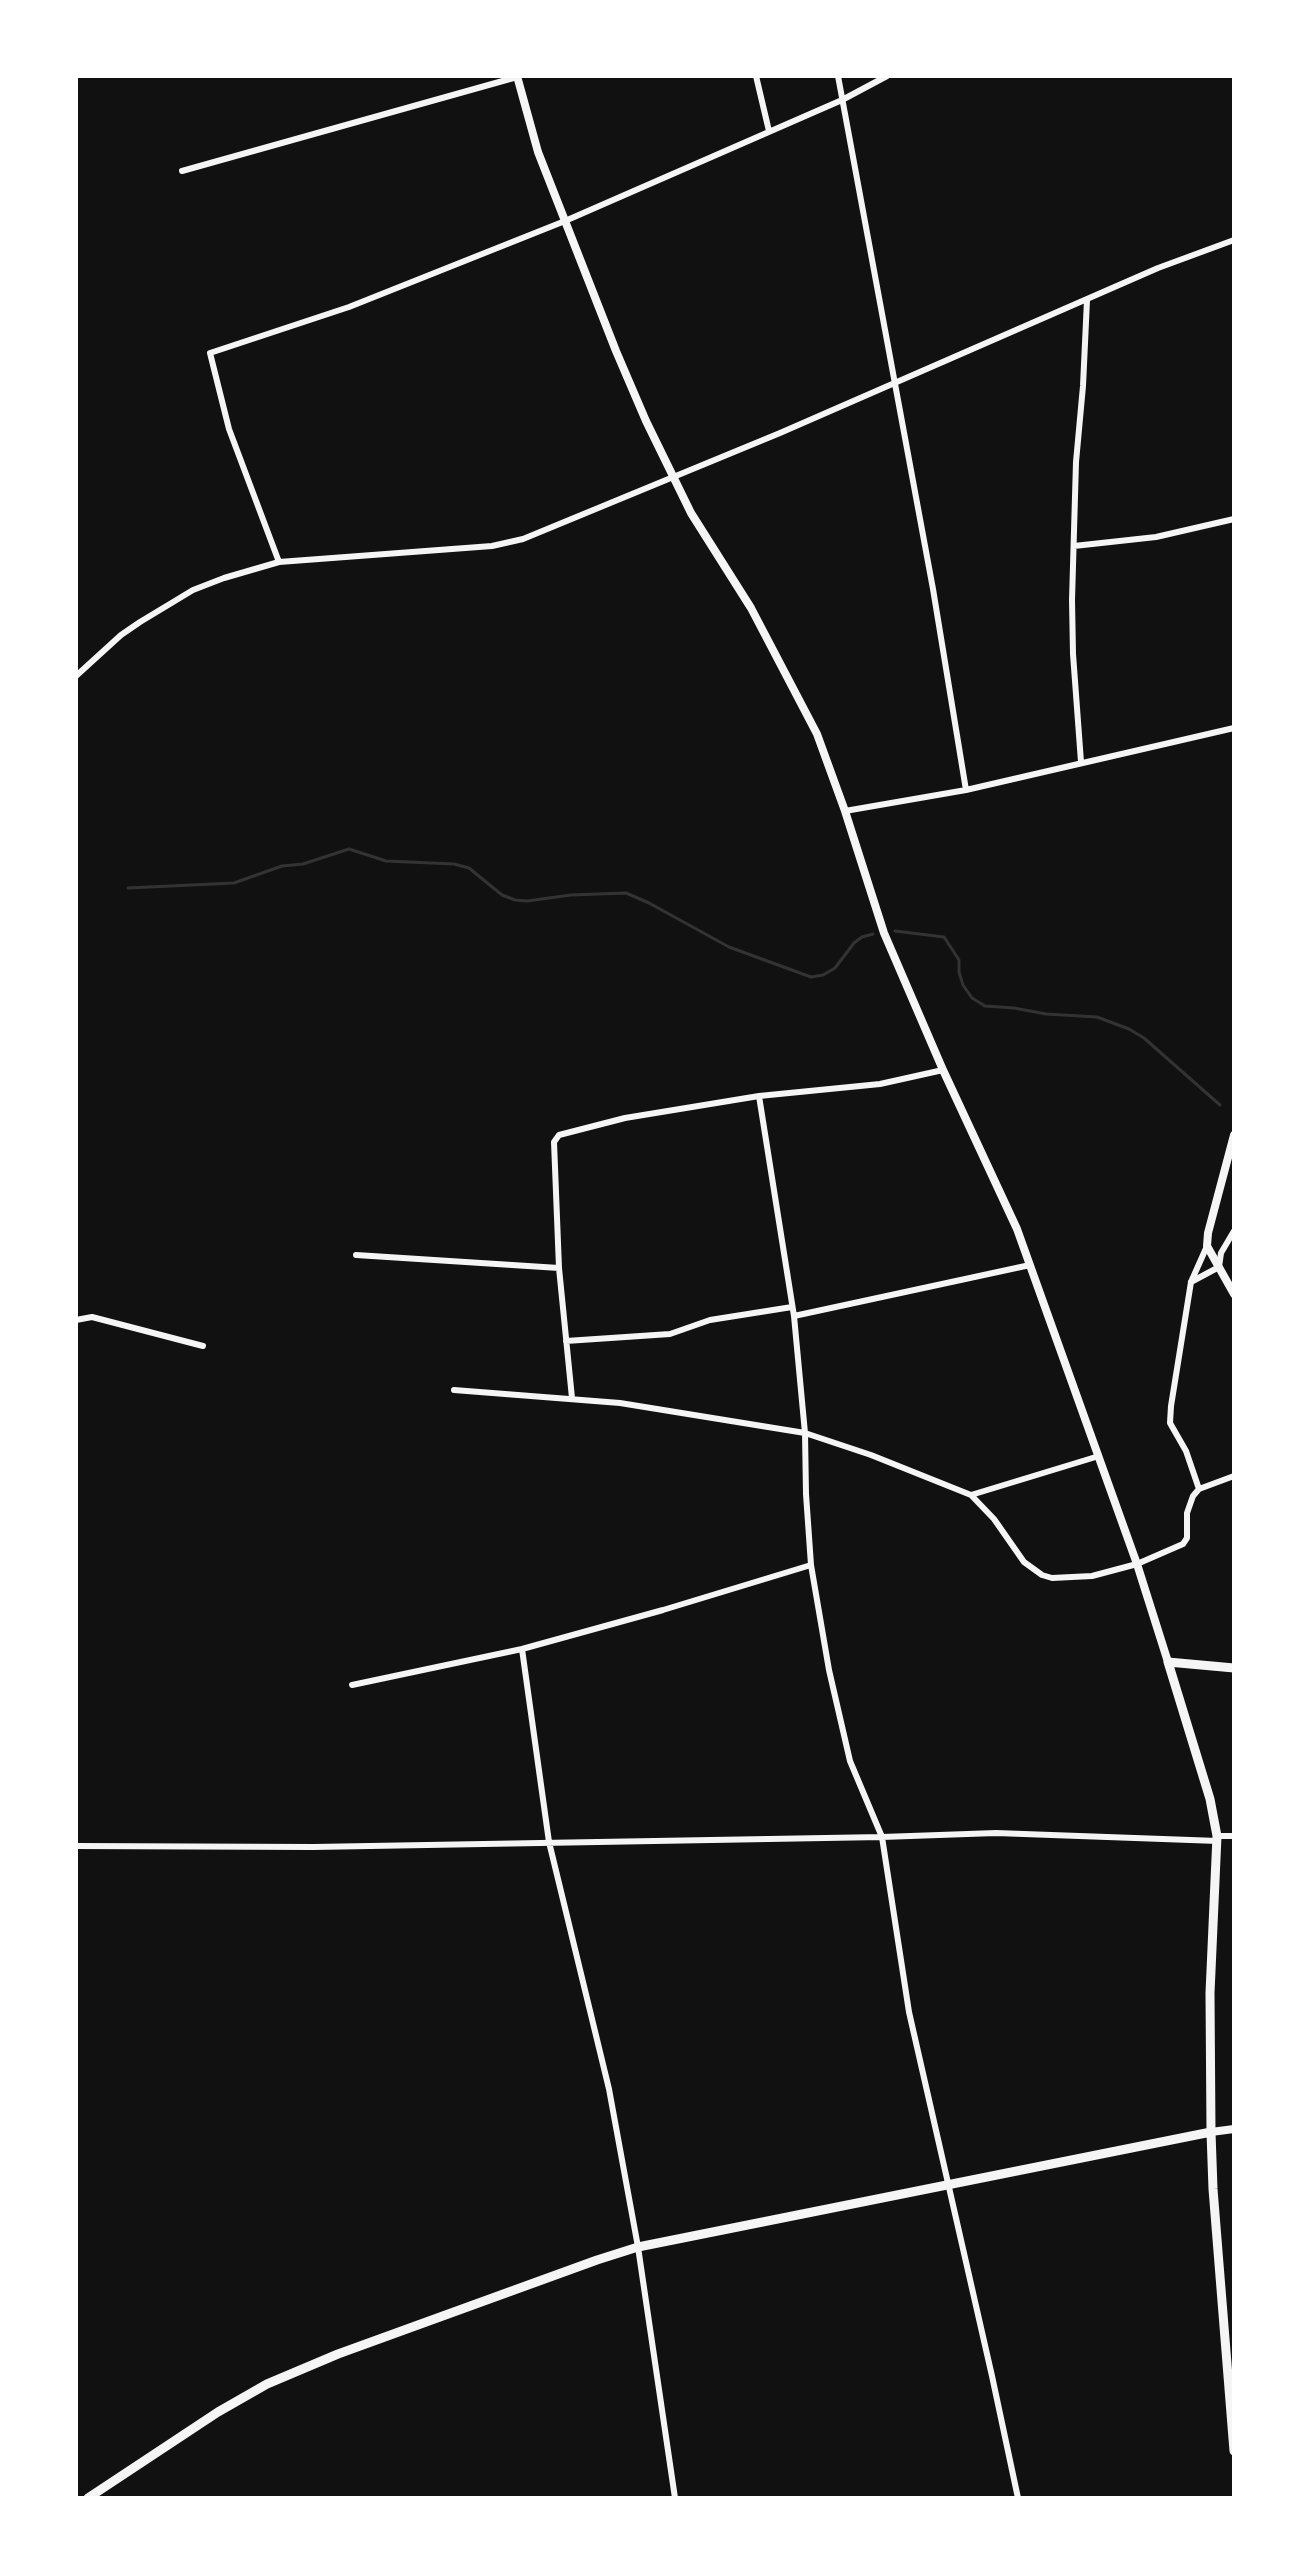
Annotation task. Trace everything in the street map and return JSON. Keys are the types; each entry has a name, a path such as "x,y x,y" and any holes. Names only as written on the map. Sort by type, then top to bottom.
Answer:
{"main road":[{"path":"1233,1668 1168,1662 1210,1799 1218,1838 1210,1993 1211,2132 1213,2189 1233,2451"},
{"path":"88,2498 218,2412 292,2372 495,2296 638,2247 1211,2132"}],"street":[{"path":"182,171 517,76 538,152 620,361 692,513 751,608 817,734 845,811 884,933 943,1070 999,1188 1030,1265 1137,1564 1168,1662"},
{"path":"756,76 769,131"},
{"path":"838,76 933,589 966,790"},
{"path":"279,562 229,429 210,353 349,307 565,222 842,100 887,76"},
{"path":"76,676 121,635 162,607 193,590 224,578 279,562 507,543 562,524 780,433 1158,268 1233,240"},
{"path":"1081,762 1073,654 1074,546 1087,300"},
{"path":"1074,546 1156,537 1233,519"},
{"path":"845,811 966,790 1233,728"},
{"path":"572,1398 559,1268 554,1142 559,1135 625,1118 759,1096 880,1084 943,1070"},
{"path":"759,1096 794,1316 805,1433 811,1565 829,1670 850,1761 882,1837 909,2012 1018,2498"},
{"path":"1199,1489 1186,1451 1170,1423 1171,1406 1191,1282 1207,1246 1210,1225 1233,1135"},
{"path":"1219,1267 1221,1253 1233,1231"},
{"path":"1207,1246 1233,1294"},
{"path":"356,1255 559,1268"},
{"path":"794,1316 1030,1265"},
{"path":"1191,1282 1219,1267"},
{"path":"566,1341 670,1334 710,1320 792,1307"},
{"path":"76,1320 92,1317 203,1346"},
{"path":"454,1390 620,1403 805,1433 871,1455 971,1494 994,1519 1024,1562 1042,1575 1065,1579 1092,1576 1137,1564 1186,1542 1187,1513 1193,1496 1199,1489 1233,1476"},
{"path":"971,1494 1099,1456"},
{"path":"352,1685 522,1649 663,1610 811,1565"},
{"path":"522,1649 549,1842 607,2078 638,2247 675,2498"},
{"path":"76,1846 313,1847 996,1833 1218,1838 1233,1836"},
{"path":"1211,2132 1233,2129"}],"waterway":[{"path":"128,888 234,883 282,866 303,864 349,849 386,861 454,864 469,868 502,895 515,900 626,893 649,903 729,947 811,977 823,975 835,968 854,943 862,937 873,934"},
{"path":"895,931 944,937 959,960 959,972 963,985 972,998 985,1006 1046,1014 1097,1017 1129,1029 1144,1038 1220,1105"}]}
